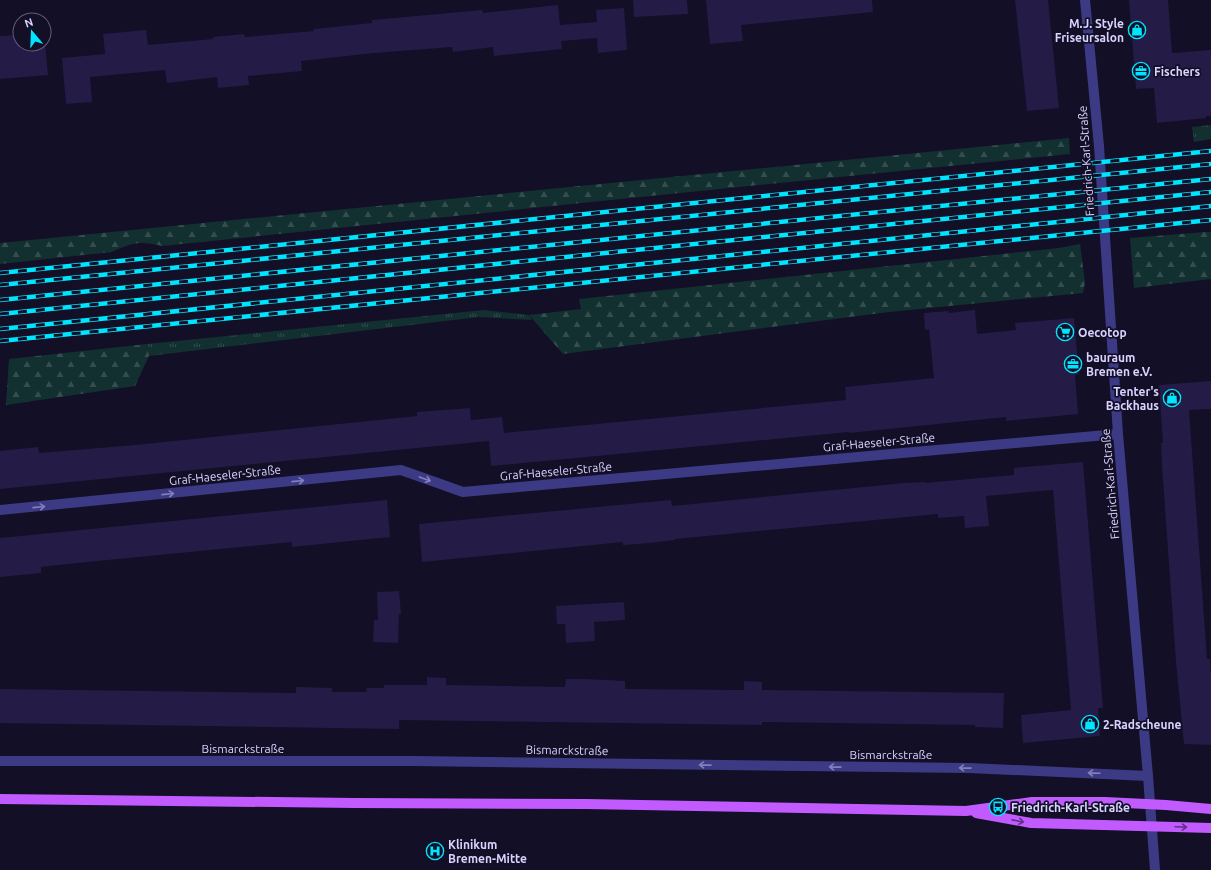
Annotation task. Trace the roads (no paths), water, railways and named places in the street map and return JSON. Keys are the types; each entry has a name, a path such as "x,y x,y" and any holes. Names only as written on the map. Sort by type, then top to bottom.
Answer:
{"main road":[{"path":"0,799 586,804 966,811 1032,802 1150,804 1211,809"},
{"path":"966,811 1031,823 1211,828"}],"street":[{"name":"Friedrich-Karl-Straße","path":"1085,0 1099,146 1118,434 1155,870"},
{"name":"Graf-Haeseler-Straße","path":"0,510 401,470 463,492 1118,434"},
{"name":"Bismarckstraße","path":"0,761 405,761 962,768 1148,776"}],"railway":[{"path":"0,273 1211,151"},
{"path":"0,285 1211,164"},
{"path":"0,300 1211,179"},
{"path":"0,314 1211,192"},
{"path":"0,329 1211,206"},
{"path":"0,341 1211,220"}],"place":[{"name":"M.J. Style Friseursalon","path":"1137,30"},
{"name":"Fischers","path":"1141,71"},
{"name":"Oecotop","path":"1065,332"},
{"name":"bauraum Bremen e.V.","path":"1073,364"},
{"name":"Tenter's Backhaus","path":"1172,398"},
{"name":"2-Radscheune","path":"1090,724"},
{"name":"Friedrich-Karl-Straße","path":"998,807"},
{"name":"Klinikum Bremen-Mitte","path":"435,851"}]}
